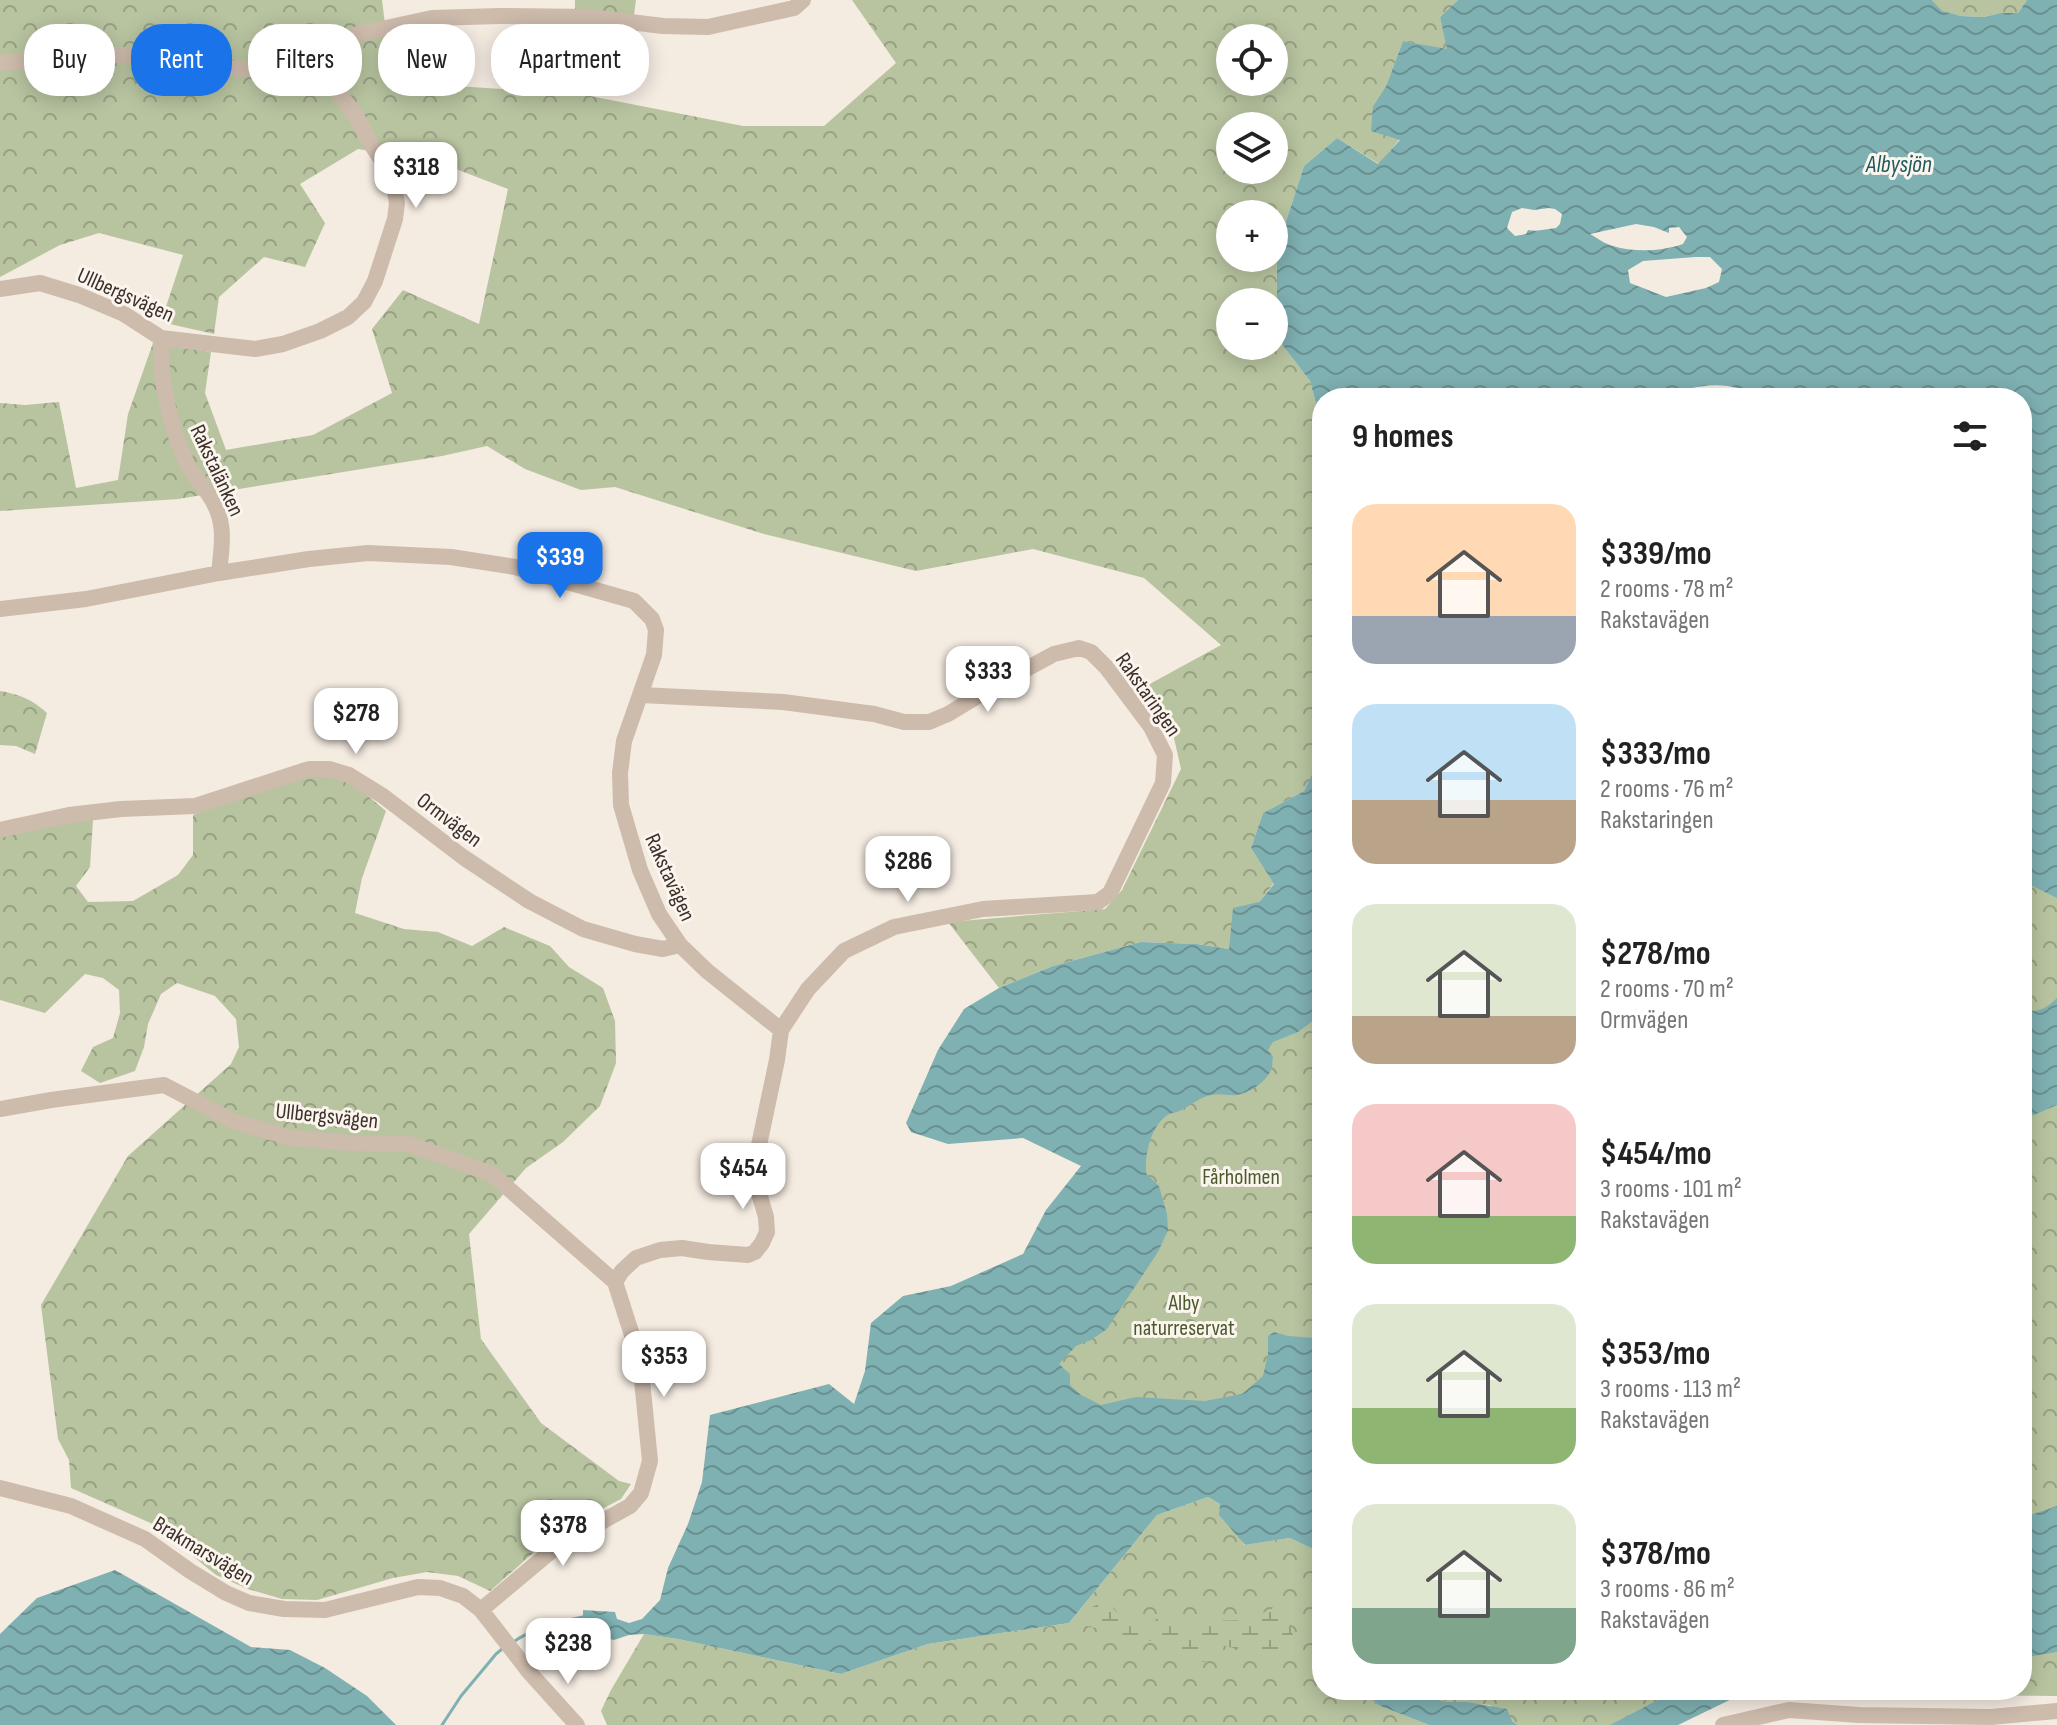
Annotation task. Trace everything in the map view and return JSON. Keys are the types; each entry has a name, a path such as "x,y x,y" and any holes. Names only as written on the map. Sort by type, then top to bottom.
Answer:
{"street":[{"path":"362,33 432,18 500,16 590,17 663,26 708,27 794,8 803,0"},
{"path":"0,63 154,55 216,67 248,69"},
{"name":"Ullbergsvägen","path":"0,289 40,283 124,314 161,338 255,349 283,344 348,317 364,302 380,269 397,203 387,168 341,96"},
{"name":"Rakstalänken","path":"161,338 161,356 174,431 186,464 212,499 224,533 219,573"},
{"name":"Rakstavägen","path":"0,609 86,599 219,573 368,553 451,557 515,567 634,601 652,619 656,630 654,655 624,741 620,773 621,805 628,836 659,914 680,945 707,971 781,1030"},
{"name":"Rakstaringen","path":"641,695 783,702 874,714 904,722 929,722 1054,654 1079,648 1091,652 1106,667 1151,727 1165,755 1163,783 1110,893 1098,902 983,909 894,927 844,951 808,989 781,1030"},
{"name":"Ormvägen","path":"0,830 69,815 195,806 309,769 329,769 349,775 383,796 463,857 529,901 583,929 663,949 680,945"},
{"path":"577,1725 481,1610 556,1547 630,1506 641,1493 650,1461 640,1360 615,1282 636,1258 660,1250 682,1248 748,1255 762,1243 767,1232 756,1183 759,1145 781,1030"},
{"name":"Ullbergsvägen","path":"0,1109 164,1085 235,1122 292,1138 409,1144 492,1174 615,1282"},
{"name":"Brakmarsvägen","path":"0,1488 71,1506 145,1539 190,1571 249,1603 284,1609 325,1610 418,1587 440,1588 463,1596 481,1610"},
{"path":"1723,1725 1789,1710 1855,1720 1991,1717 2057,1711"}],"green space":[{"path":"0,0 382,0 385,24 378,24 378,96 475,96 475,87 491,88 491,96 590,96 743,126 824,126 896,63 852,0 1458,0 1440,17 1448,50 1403,41 1386,86 1373,106 1400,139 1379,164 1337,138 1304,166 1288,215 1288,200 1216,200 1216,272 1277,272 1277,288 1216,288 1216,360 1288,360 1288,352 1310,381 1312,388 1312,775 1304,791 1263,813 1251,848 1274,883 1229,949 1197,944 1141,942 1053,966 999,988 948,922 1105,909 1122,890 1181,769 1174,738 1148,685 1221,645 1144,578 1033,549 916,571 764,534 615,487 581,490 525,469 487,446 178,499 0,511 0,403 25,405 59,402 76,488 118,480 128,414 153,343 211,352 205,393 226,450 313,435 392,393 372,329 403,290 479,324 508,189 435,161 358,149 300,184 325,223 305,267 264,257 219,297 214,334 161,322 183,255 99,233 60,245 0,277"},
{"path":"575,0 636,0 634,15 575,13"},
{"path":"1932,0 2027,0 2018,13 1984,17 1942,12"},
{"path":"2032,492 2057,513 2057,1696 2032,1696"},
{"path":"0,691 25,698 47,713 35,754 16,746 0,745"},
{"path":"316,772 345,777 386,811 362,878 355,913 404,929 438,932 472,946 504,927 550,946 569,967 603,988 615,1021 616,1063 600,1106 563,1142 526,1168 469,1234 481,1339 541,1423 619,1481 631,1484 621,1499 556,1533 490,1591 458,1576 427,1572 393,1578 317,1600 282,1599 248,1589 216,1575 155,1525 71,1488 69,1460 58,1439 41,1305 128,1156 231,1064 239,1047 236,1019 215,996 177,983 161,994 148,1024 135,1071 100,1083 81,1071 93,1047 113,1038 120,1013 119,990 103,978 85,974 45,1013 0,1000 0,835 65,819 93,820 90,867 76,886 88,902 133,901 178,875 193,855 193,815 245,794"},
{"name":"Alby naturreservat","path":"1312,936 1312,1454 928,1495 1168,1061"},
{"path":"1208,1497 1220,1504 1244,1545 1290,1538 1312,1549 1312,1700 1373,1700 1378,1705 1429,1725 607,1725 601,1711 644,1634 841,1674 928,1644 1069,1623 1157,1515"},
{"path":"1106,1601 1127,1623 1152,1627 1157,1617 1167,1623 1174,1609 1181,1608 1181,1625 1249,1620 1281,1604 1293,1634 1283,1652 1272,1655 1210,1644 1205,1662 1188,1660 1155,1642 1083,1625 1087,1609"},
{"path":"1439,1700 1702,1700 1651,1725 1518,1725 1490,1705"}],"water":[{"name":"Albysjön","path":"1458,0 1932,0 1942,11 1984,17 2018,13 2027,0 2057,0 2057,898 2032,886 2032,388 1736,388 1712,385 1693,388 1312,388 1310,381 1288,352 1288,288 1277,288 1277,272 1288,272 1288,215 1304,166 1337,138 1378,164 1400,140 1371,131 1373,106 1386,86 1403,41 1447,49 1440,17","holes":["1522,208 1549,208 1562,214 1556,228 1528,230 1526,234 1515,236 1507,228 1512,212","1636,224 1669,233 1669,228 1679,227 1687,237 1683,244 1657,250 1639,250 1610,245 1590,234","1710,257 1722,269 1719,282 1706,288 1666,297 1630,283 1628,270 1643,261"]},
{"path":"1312,775 1312,1022 1298,1032 1273,1042 1268,1050 1273,1057 1272,1068 1257,1086 1237,1095 1207,1096 1168,1115 1156,1127 1146,1158 1146,1173 1159,1186 1168,1230 1158,1252 1107,1329 1076,1346 1059,1364 1070,1374 1070,1385 1081,1395 1101,1405 1136,1397 1205,1401 1242,1394 1263,1376 1268,1336 1274,1332 1312,1338 1312,1549 1290,1538 1245,1545 1219,1515 1220,1504 1208,1497 1157,1515 1069,1623 928,1644 841,1674 678,1639 644,1634 614,1640 596,1636 595,1620 583,1622 583,1610 615,1612 617,1619 629,1623 642,1619 660,1600 668,1568 688,1524 702,1482 710,1415 829,1384 854,1404 865,1371 871,1323 903,1296 951,1286 1023,1254 1046,1210 1081,1166 1023,1138 948,1144 911,1132 906,1123 938,1050 964,1009 999,988 1053,966 1141,942 1197,944 1229,949 1233,908 1259,902 1274,884 1251,848 1263,813 1304,791"},
{"path":"2057,998 2057,1105 2032,1116 2032,1011 2049,1005"},
{"path":"2057,1506 2057,1652 2032,1656 2032,1515"},
{"path":"115,1570 251,1647 290,1650 325,1668 367,1696 396,1725 0,1725 0,1634 37,1598"},
{"path":"1373,1700 1467,1702 1507,1709 1512,1721 1518,1725 1429,1725 1378,1705"},
{"path":"1658,1700 1730,1700 1678,1725 1610,1725"}],"waterway":[{"path":"512,1643 555,1623 583,1617"},
{"path":"442,1725 461,1696 502,1649"}],"park label":[{"name":"Fårholmen","path":"1241,1176"}]}
